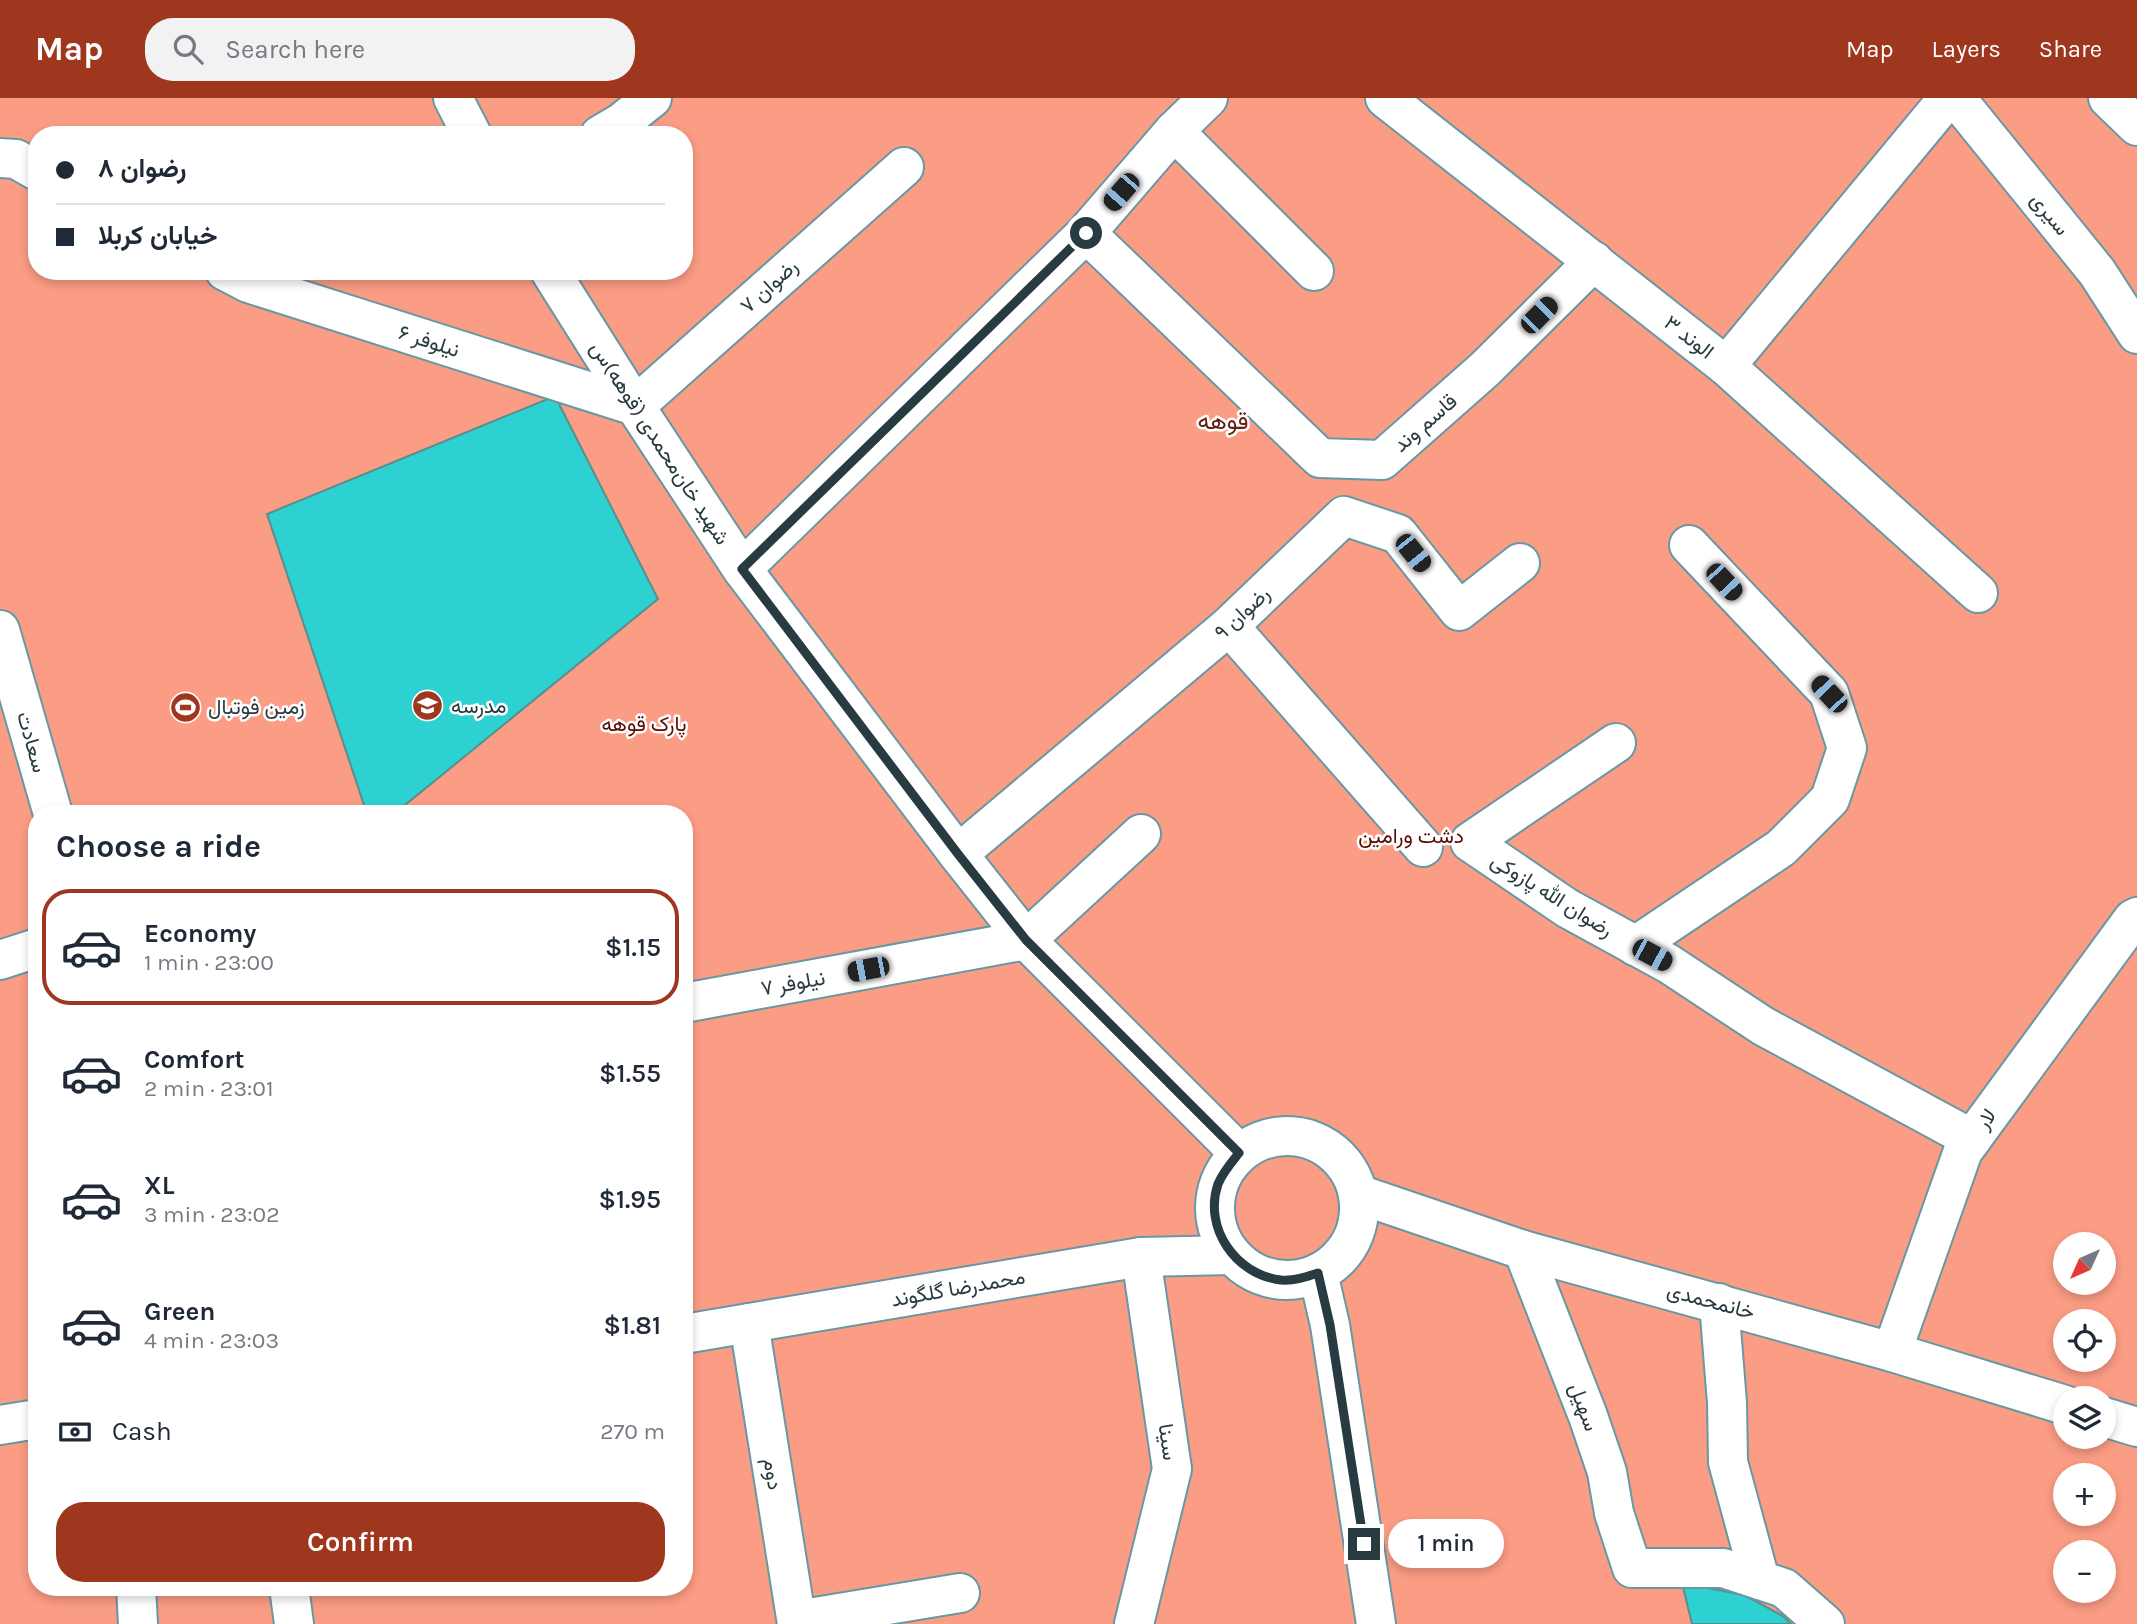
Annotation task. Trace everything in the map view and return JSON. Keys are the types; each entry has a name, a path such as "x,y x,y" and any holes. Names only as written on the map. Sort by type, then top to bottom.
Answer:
{"street":[{"path":"453,98 467,126"},
{"path":"615,126 653,98"},
{"path":"742,569 1086,233 1174,131 1208,98"},
{"name":"الوند ۳","path":"1385,98 1726,366 1978,593"},
{"path":"1726,366 1948,98"},
{"name":"سیری","path":"1956,98 2097,272 2137,334"},
{"path":"2108,98 2137,126"},
{"path":"1174,131 1314,271"},
{"path":"0,158 16,159 28,166"},
{"name":"رضوان ۷","path":"635,406 904,167"},
{"name":"قاسم وند","path":"1086,233 1320,458 1382,460 1485,369 1594,261"},
{"name":"نیلوفر ۶","path":"245,280 635,406"},
{"name":"شهید خان‌محمدی (قوهه)س","path":"556,280 742,569 958,854 1026,940 1239,1153"},
{"name":"رضوان ۹","path":"958,854 1229,626 1343,516 1398,534 1459,611 1520,563"},
{"path":"1635,946 1781,848 1830,799 1847,748 1829,694 1689,545"},
{"path":"1229,626 1423,847"},
{"name":"سعادت","path":"0,630 50,805"},
{"name":"رضوان الله پازوکی","path":"1616,743 1469,842 1567,908 1670,964 1763,1026 1972,1139"},
{"path":"1026,940 1141,834"},
{"name":"لار","path":"1892,1352 1963,1151 2137,917"},
{"name":"نیلوفر ۷","path":"693,1001 1026,940"},
{"path":"0,960 28,951"},
{"path":"1292,1135 1310,1139 1327,1148 1352,1176 1358,1194 1359,1213 1346,1248 1334,1262 1318,1273 1300,1279 1282,1280 1247,1268 1232,1255 1216,1222 1214,1202 1218,1184 1227,1167 1239,1153 1255,1143 1273,1137 1292,1135"},
{"name":"خانمحمدی","path":"1358,1194 1523,1250 1892,1352 2053,1401"},
{"name":"سهیل","path":"1523,1250 1592,1427 1607,1472 1614,1513 1632,1568 1723,1568 1760,1580"},
{"name":"محمدرضا گلگوند","path":"693,1332 1141,1257 1232,1255"},
{"name":"سینا","path":"1135,1624 1172,1469 1141,1257"},
{"path":"1318,1273 1330,1325 1376,1624"},
{"path":"1719,1304 1727,1403 1728,1462 1760,1580 1784,1588 1825,1624"},
{"name":"دوم","path":"749,1323 797,1622"},
{"path":"0,1424 28,1420"},
{"path":"2116,1421 2137,1427"},
{"path":"797,1622 960,1593"},
{"path":"136,1596 138,1624"},
{"path":"290,1596 294,1624"}],"green space":[{"name":"دشت ورامین","path":"0,98 2137,98 2137,1624 0,1624"}],"building":[{"name":"مدرسه","path":"555,396 658,599 405,805 364,805 267,514"},
{"path":"1682,1583 1744,1595 1783,1616 1791,1624 1692,1624"}],"place":[{"name":"مدرسه","path":"428,706"},
{"name":"زمین فوتبال","path":"185,707"}],"district":[{"name":"قوهه","path":"1223,421"}],"route":[{"path":"1086,233 742,569 1026,940 1239,1153 1218,1184 1214,1202 1216,1222 1232,1255 1247,1268 1282,1280 1300,1279 1318,1273 1330,1325 1364,1544"}],"park label":[{"name":"پارک قوهه","path":"644,724"}]}
